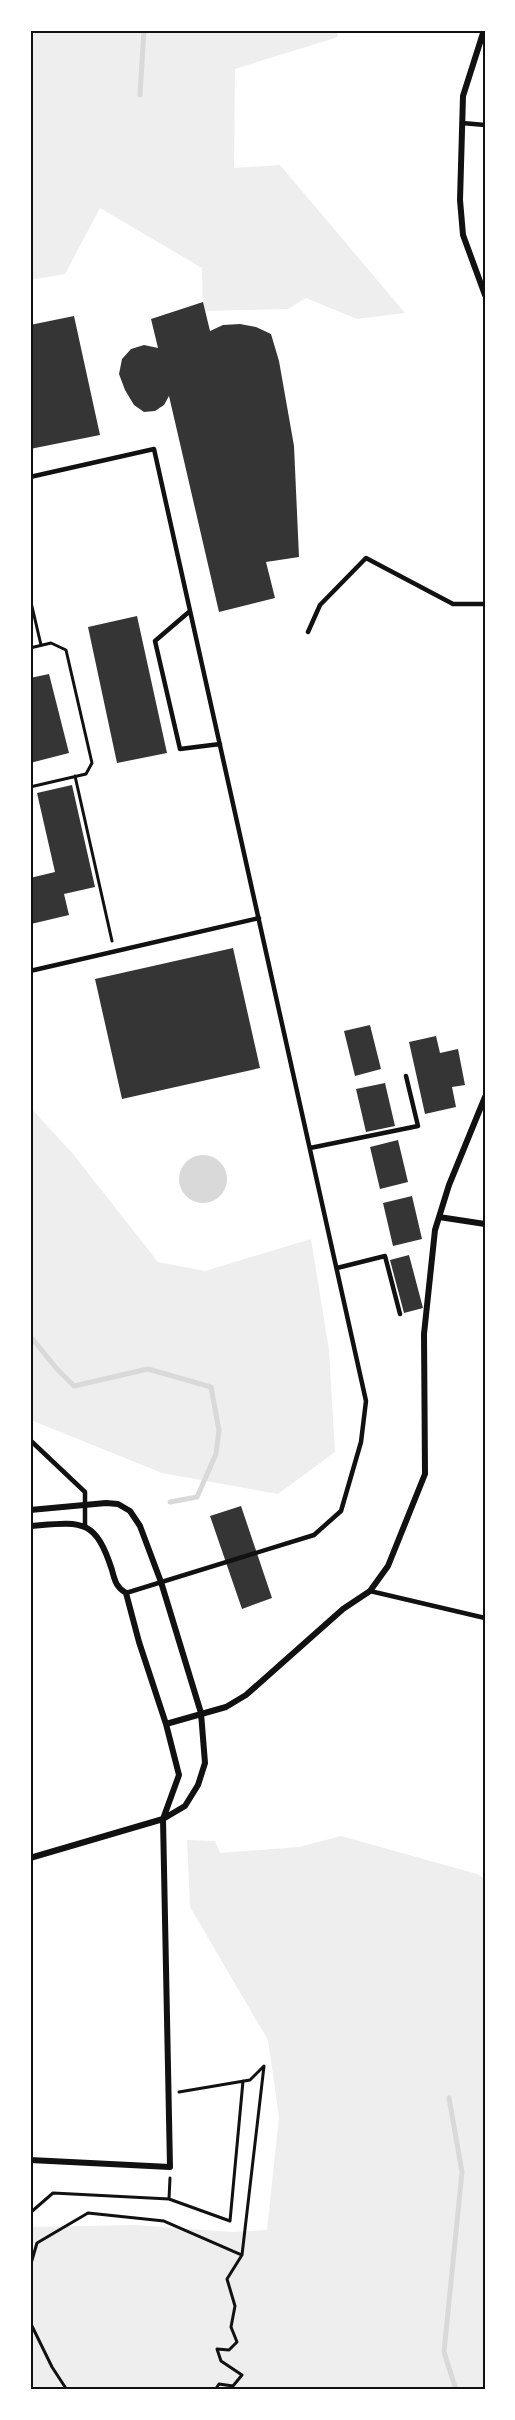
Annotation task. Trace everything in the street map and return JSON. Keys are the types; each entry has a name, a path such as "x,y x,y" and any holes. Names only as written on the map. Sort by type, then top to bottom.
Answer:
{"street":[{"path":"484,30 463,96 460,200 463,235 485,295"},
{"path":"166,1724 226,1707 246,1695 343,1609 370,1591 388,1566 425,1474 424,1334 435,1230 485,1097"},
{"path":"439,1217 485,1224"},
{"path":"30,1510 118,1504 130,1511 140,1526 161,1582 201,1713 205,1763 198,1785 185,1806 163,1819 30,1858"},
{"path":"30,1526 66,1523 85,1527 99,1537 117,1587 126,1593 179,1775 163,1819 170,2167 30,2160"}],"lane":[{"path":"462,123 485,125"},
{"path":"30,477 154,449 366,1401 361,1442 341,1511 314,1535 126,1593"},
{"path":"308,632 320,605 366,558 453,604 485,604"},
{"path":"190,611 155,641 157,652 180,749 220,744"},
{"path":"30,970 259,918"},
{"path":"310,1148 418,1126 406,1076"},
{"path":"337,1268 385,1256 400,1314"},
{"path":"30,1440 85,1492 87,1505 85,1527"},
{"path":"370,1591 485,1618"}],"path":[{"path":"30,598 41,645"},
{"path":"30,648 51,643 66,650 92,763 86,774 30,787"},
{"path":"75,776 114,951"},
{"path":"170,2094 250,2080 264,2066 242,2255 227,2279 235,2306 231,2327 237,2342 229,2350 217,2349 221,2361 242,2375 233,2386 219,2384 215,2390"},
{"path":"30,2213 53,2193 169,2199 230,2221 243,2081"},
{"path":"169,2199 170,2167"},
{"path":"30,2267 37,2243 88,2213 164,2221 242,2255"},
{"path":"30,2322 52,2367 67,2390"}],"shaded area":[{"path":"30,30 337,30 338,37 235,69 234,168 280,165 405,313 357,319 306,298 288,309 203,311 202,268 100,208 65,274 30,280"},
{"path":"30,1107 73,1154 158,1262 205,1271 311,1239 329,1350 335,1452 278,1494 162,1473 31,1420"},
{"path":"198,1155 208,1155 220,1162 227,1174 227,1184 220,1196 208,1203 198,1203 183,1192 179,1184 179,1174 190,1159"},
{"path":"341,1836 477,1874 485,1879 485,2390 30,2390 30,2227 134,2225 233,2232 267,2230 279,2117 268,2040 190,1907 187,1840 215,1841 220,1853 299,1847"}],"building":[{"path":"203,302 210,331 223,325 240,324 256,327 271,334 279,361 294,446 299,557 266,562 275,598 219,612 169,396 164,405 155,411 144,412 134,405 119,374 122,359 131,349 144,345 158,348 151,319"},
{"path":"74,316 100,435 30,449 30,325"},
{"path":"137,616 167,753 117,763 88,627"},
{"path":"49,674 69,753 30,763 30,678"},
{"path":"72,785 95,887 64,894 69,915 31,924 30,878 55,872 37,793"},
{"path":"233,948 260,1068 122,1099 95,979"},
{"path":"370,1025 381,1069 355,1076 344,1031"},
{"path":"436,1036 440,1053 458,1049 465,1085 452,1087 456,1107 425,1114 409,1042"},
{"path":"385,1083 395,1126 366,1132 356,1089"},
{"path":"398,1140 408,1182 380,1189 370,1147"},
{"path":"412,1196 422,1239 393,1246 383,1203"},
{"path":"409,1255 423,1308 404,1313 390,1260"},
{"path":"241,1506 272,1598 242,1609 210,1516"}],"waterway":[{"path":"140,95 144,30"},
{"path":"30,1336 74,1386 148,1369 211,1387 219,1430 216,1454 197,1497 170,1502"},
{"path":"449,2098 462,2172 444,2352 456,2390"}]}
